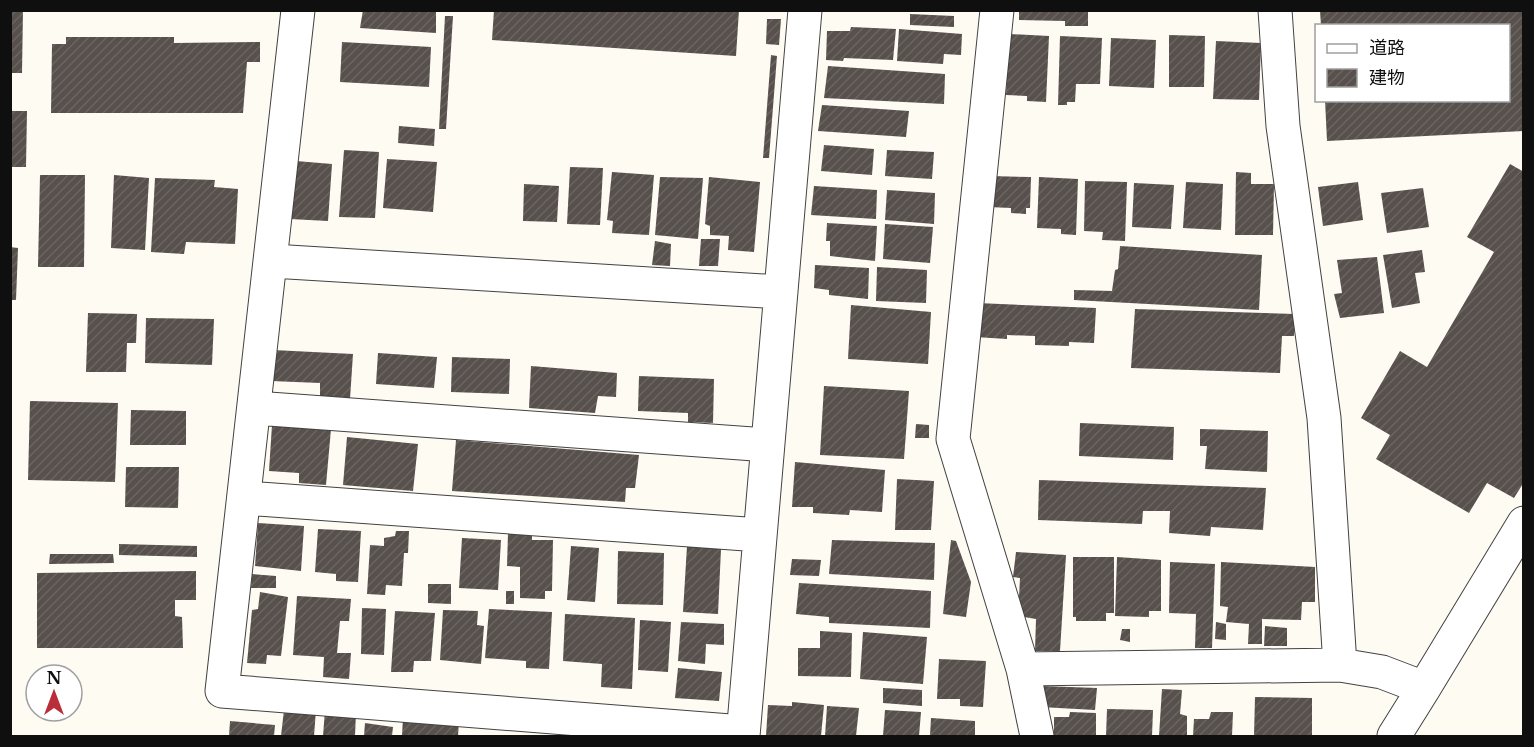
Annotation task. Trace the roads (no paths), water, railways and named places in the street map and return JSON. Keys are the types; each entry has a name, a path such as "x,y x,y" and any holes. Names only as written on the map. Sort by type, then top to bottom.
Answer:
{"street":[{"path":"298,10 272,261 222,691 743,734 805,10"},
{"path":"997,10 953,439 1023,669 1037,736"},
{"path":"1275,10 1282,126 1324,418 1340,665"},
{"path":"272,261 781,292"},
{"path":"255,408 768,445"},
{"path":"244,498 760,536"},
{"path":"1394,736 1524,523"},
{"path":"1023,669 1340,665 1382,672 1424,688"}]}
